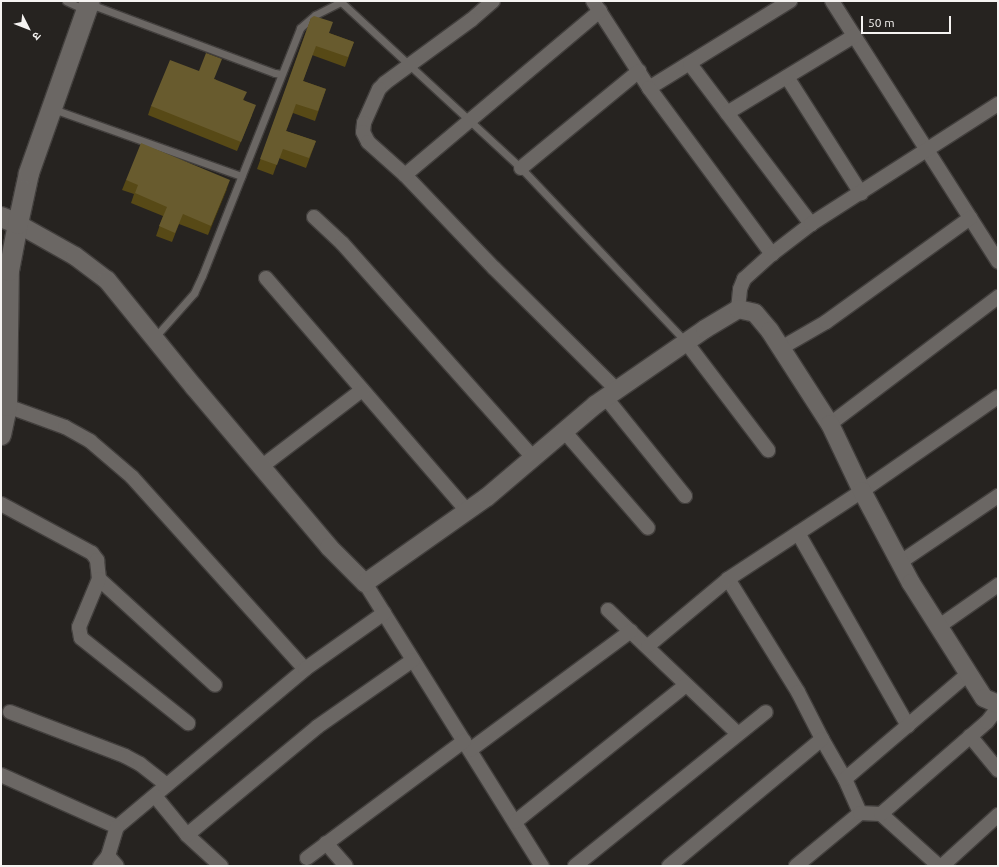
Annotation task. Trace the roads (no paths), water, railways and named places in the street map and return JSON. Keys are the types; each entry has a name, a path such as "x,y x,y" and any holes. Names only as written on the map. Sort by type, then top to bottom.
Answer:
{"main road":[{"path":"1,435 7,406 5,267 10,220 29,173 89,5"}],"street":[{"path":"493,1 471,20 409,65 379,89 364,123 363,132 368,142 405,175 612,394 685,496"},
{"path":"649,88 790,1"},
{"path":"832,1 998,262"},
{"path":"405,175 597,6 649,88 772,254"},
{"path":"727,113 854,36"},
{"path":"690,64 811,224"},
{"path":"521,168 639,72"},
{"path":"787,76 861,193"},
{"path":"738,309 740,289 744,279 772,254 811,224 928,151 998,104"},
{"path":"314,217 342,243 533,457"},
{"path":"781,348 826,322 970,218"},
{"path":"10,220 75,256 107,280 329,547 365,583 542,866"},
{"path":"266,278 467,511"},
{"path":"830,424 998,297"},
{"path":"365,583 487,497 564,431 612,394 686,342 738,309 756,313 781,348 830,424 899,563 938,627 984,698 998,704"},
{"path":"686,342 768,450"},
{"path":"261,467 362,390"},
{"path":"648,646 728,579 862,491 998,397"},
{"path":"7,406 65,427 83,438 132,478 305,669"},
{"path":"564,431 648,528"},
{"path":"899,563 998,496"},
{"path":"1,504 92,553 97,560 99,579 78,627 81,638 188,723"},
{"path":"798,533 908,726"},
{"path":"99,579 215,686"},
{"path":"728,579 798,692 822,739 845,778 860,813"},
{"path":"938,627 998,585"},
{"path":"608,610 648,646 737,734"},
{"path":"109,863 116,827 167,786 305,669 384,613"},
{"path":"307,858 326,842 467,746 631,631"},
{"path":"187,835 318,727 413,660"},
{"path":"845,778 968,674"},
{"path":"515,822 686,685"},
{"path":"881,814 987,722 998,708"},
{"path":"10,712 125,756 140,764 167,786"},
{"path":"575,866 766,712"},
{"path":"970,736 998,770"},
{"path":"669,866 822,739"},
{"path":"1,775 116,827"},
{"path":"155,796 187,835 221,866"},
{"path":"796,866 860,813 881,814 939,866"},
{"path":"942,866 998,815"},
{"path":"326,842 346,866"}],"lane":[{"path":"66,1 89,5 275,73 282,74"},
{"path":"154,338 194,293 300,28 315,15 341,1 521,168 686,342"},
{"path":"52,108 241,176"}]}
